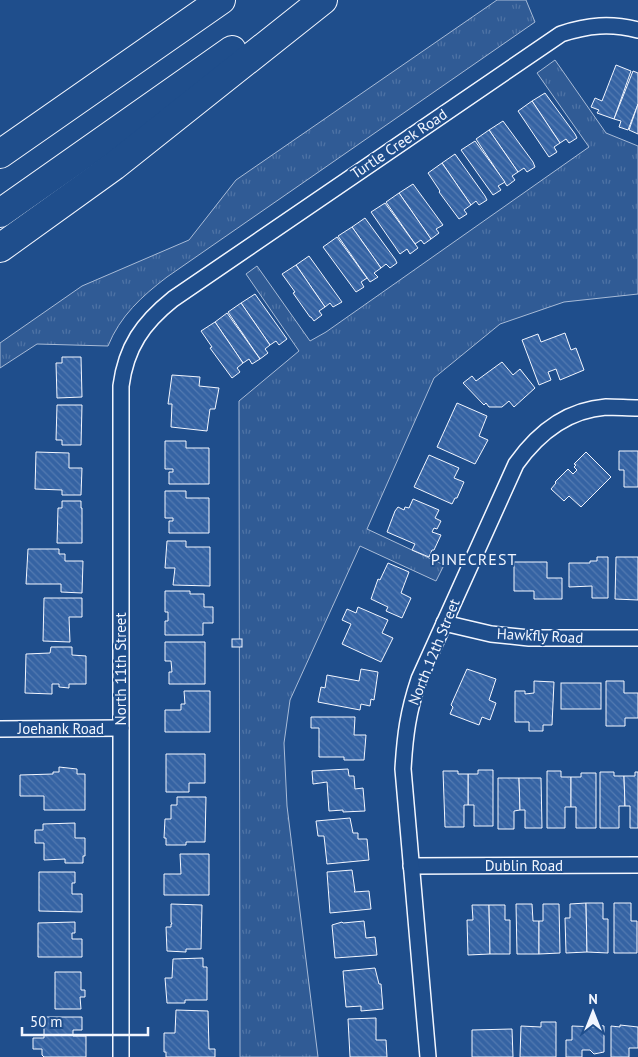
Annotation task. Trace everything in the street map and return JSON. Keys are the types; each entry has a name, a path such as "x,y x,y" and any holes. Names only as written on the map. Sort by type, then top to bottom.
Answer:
{"highway":[{"path":"0,154 221,0"},
{"path":"0,213 305,0"},
{"path":"0,248 114,166 323,0"}],"street":[{"name":"Turtle Creek Road","path":"173,299 561,34 578,28 594,26 617,26 638,30"},
{"name":"North 11th Street","path":"122,1057 121,386 126,358 137,336 150,318 173,299"},
{"name":"North 12th Street","path":"428,1057 403,769 405,734 411,704 419,679 516,464 530,446 556,424 573,415 606,408 638,408"},
{"name":"Hawkfly Road","path":"444,623 491,634 529,638 638,638"},
{"name":"Joehank Road","path":"0,729 121,728"},
{"name":"Dublin Road","path":"411,866 638,865"}],"green space":[{"path":"497,0 526,0 535,22 167,277 125,316 108,346 37,344 0,368 0,343 82,286 189,240 236,180"},
{"path":"555,60 606,133 638,146 638,294 564,302 500,324 434,378 367,529 444,565 436,581 360,546 290,700 284,743 287,806 318,1057 240,1057 239,401 299,351 246,274 257,266 310,341 326,332 589,147 537,73"}],"building":[{"path":"616,65 631,71 614,119 597,113 599,110 591,107 595,98 602,101"},
{"path":"633,71 638,73 638,104 628,130 619,127 621,121 614,119"},
{"path":"545,93 577,138 569,143 566,139 560,143 532,101"},
{"path":"532,101 560,143 554,147 557,152 549,157 518,111"},
{"path":"638,104 638,134 629,130"},
{"path":"503,121 533,162 535,167 527,172 524,168 518,172 489,130"},
{"path":"489,130 518,172 512,176 515,180 507,186 476,139"},
{"path":"475,141 505,182 498,186 501,190 493,195 461,150"},
{"path":"455,154 487,200 479,205 476,201 471,205 442,163"},
{"path":"442,163 471,205 464,210 467,214 459,219 428,173"},
{"path":"413,184 443,225 436,229 439,233 431,239 399,193"},
{"path":"399,193 431,239 424,244 421,240 415,244 386,202"},
{"path":"385,203 418,248 410,254 407,249 400,254 371,212"},
{"path":"365,218 397,263 390,268 386,264 381,268 352,227"},
{"path":"352,227 381,268 374,273 378,277 370,282 338,236"},
{"path":"337,237 367,278 361,282 364,287 356,292 323,247"},
{"path":"309,256 342,302 333,307 330,303 325,307 296,265"},
{"path":"296,265 325,307 319,311 322,315 314,321 293,293 295,292 282,274"},
{"path":"255,294 287,339 279,345 276,341 270,345 241,303"},
{"path":"241,303 270,345 265,349 268,353 260,359 228,312"},
{"path":"227,313 260,359 252,364 249,359 243,363 215,322"},
{"path":"215,322 243,363 237,368 240,372 232,378 210,348 212,347 201,331"},
{"path":"565,333 571,350 576,348 584,370 560,380 556,369 548,372 551,380 539,385 522,340 538,334 541,342"},
{"path":"62,357 81,357 82,397 57,398 56,363 62,363"},
{"path":"502,362 513,375 520,369 535,388 514,407 509,401 502,407 489,407 486,403 484,405 463,383 472,376 476,381"},
{"path":"172,375 200,377 199,386 219,388 215,409 210,409 207,431 171,427 172,404 168,404"},
{"path":"457,403 487,416 479,436 488,440 475,464 437,447"},
{"path":"57,405 82,405 81,445 62,445 62,440 56,440"},
{"path":"165,441 186,441 186,448 209,448 209,484 169,484 169,472 173,472 173,469 165,469"},
{"path":"619,451 638,451 638,487 624,487 624,470 619,470"},
{"path":"36,452 69,453 69,468 82,468 81,495 62,495 62,490 35,489"},
{"path":"586,452 611,477 581,507 569,496 564,501 551,489 568,469 573,474 577,470 574,464"},
{"path":"429,455 459,468 454,478 464,482 457,498 455,498 452,504 414,487"},
{"path":"165,491 186,491 186,498 209,498 209,533 169,533 169,521 173,521 173,518 165,518"},
{"path":"413,499 439,510 435,518 441,521 437,529 434,528 432,532 441,535 429,557 412,550 415,544 387,532 398,507 404,510 405,507 409,508"},
{"path":"62,501 81,501 82,543 57,543 58,508 62,508"},
{"path":"167,541 186,541 186,547 210,547 210,586 173,585 175,568 165,568"},
{"path":"28,549 59,549 59,554 65,554 65,561 83,561 82,593 61,592 61,584 26,584"},
{"path":"597,557 608,557 608,598 592,598 592,586 569,587 569,563 590,563 590,561 597,561"},
{"path":"616,557 638,557 638,600 615,599"},
{"path":"514,562 547,562 547,578 562,578 562,599 534,599 534,591 514,591"},
{"path":"388,563 409,572 401,593 411,598 402,618 386,611 388,607 371,599 378,579 380,580"},
{"path":"165,591 190,591 190,594 204,594 204,607 213,607 213,623 203,623 203,635 165,635 165,621 168,621 168,612 165,612"},
{"path":"44,598 82,598 82,617 69,617 70,642 43,641"},
{"path":"358,607 388,620 382,633 393,638 381,662 342,644 351,624 342,620 347,609 356,613"},
{"path":"232,639 242,639 242,647 232,647"},
{"path":"165,642 205,642 205,684 169,684 169,672 172,672 171,661 165,661"},
{"path":"51,647 72,647 72,655 86,656 86,684 69,684 69,688 59,687 59,684 52,684 52,694 25,693 26,654 50,653"},
{"path":"361,669 378,672 374,700 371,699 370,706 361,704 360,710 318,702 321,687 325,688 327,675 359,681"},
{"path":"467,669 496,679 489,700 496,703 490,720 482,717 479,725 450,714 453,707 451,705"},
{"path":"534,681 554,682 552,725 543,725 543,731 529,731 529,722 515,722 515,691 525,691 525,694 534,693"},
{"path":"606,681 624,681 624,693 638,693 638,718 625,718 625,726 606,726"},
{"path":"561,683 601,683 601,709 561,709"},
{"path":"184,691 210,691 210,732 165,732 165,710 181,710 181,704 185,704"},
{"path":"311,717 355,717 354,735 366,735 364,760 344,760 344,757 319,757 319,728 311,728"},
{"path":"166,754 205,754 205,783 189,783 189,792 166,792"},
{"path":"59,767 77,769 77,774 85,774 85,810 44,810 44,796 20,796 20,775 53,774 53,772 59,772"},
{"path":"348,769 349,776 354,776 355,789 363,788 365,811 329,811 327,782 313,784 312,771"},
{"path":"478,770 493,770 493,826 474,826 474,805 468,805 468,774 478,774"},
{"path":"443,771 458,771 458,774 468,774 468,805 464,805 464,827 445,827"},
{"path":"547,771 561,771 561,777 571,777 571,807 565,807 565,828 547,828"},
{"path":"600,772 614,772 614,776 624,776 625,806 619,806 619,828 600,828"},
{"path":"635,772 638,772 638,828 630,828 630,806 625,806 624,776 635,776"},
{"path":"581,773 596,773 596,828 576,828 576,807 571,807 571,777 581,777"},
{"path":"498,778 519,778 520,810 514,811 514,829 498,829"},
{"path":"519,778 541,778 542,828 525,828 525,810 520,810"},
{"path":"177,797 206,797 205,842 186,842 186,845 166,845 166,838 164,838 165,819 171,819 171,805 177,805"},
{"path":"350,818 353,833 358,833 358,839 367,839 369,860 327,864 324,836 318,836 316,821"},
{"path":"75,823 75,838 85,838 83,863 65,863 65,859 44,860 44,843 35,843 35,830 43,830 43,824"},
{"path":"180,854 209,854 209,895 164,895 164,874 181,874"},
{"path":"352,870 354,892 369,891 371,909 330,913 327,872"},
{"path":"39,872 75,872 72,894 82,894 82,912 39,911"},
{"path":"586,903 587,952 566,953 565,918 570,918 570,904"},
{"path":"586,903 603,903 603,919 608,919 608,953 587,952"},
{"path":"614,903 631,903 631,921 637,921 637,953 614,953"},
{"path":"171,904 202,905 201,949 186,949 186,952 167,951 166,927 171,927 172,924"},
{"path":"516,904 532,904 533,921 539,921 539,954 517,954"},
{"path":"543,904 559,904 560,953 539,954 539,921 543,921"},
{"path":"472,905 489,905 490,954 468,955 467,920 473,920"},
{"path":"489,905 505,905 505,920 510,920 510,954 490,954"},
{"path":"364,921 366,938 375,937 377,955 335,958 332,925 342,922"},
{"path":"75,922 75,933 72,933 72,939 82,939 82,957 38,957 38,923"},
{"path":"203,958 203,967 207,967 207,1000 185,1000 185,1003 167,1003 165,978 172,978 173,959"},
{"path":"375,968 379,984 381,984 383,1009 361,1011 361,1006 346,1007 343,971"},
{"path":"55,972 81,972 81,990 85,990 85,997 80,997 81,1009 55,1009"},
{"path":"176,1010 208,1011 209,1049 215,1049 215,1057 166,1057 166,1052 164,1052 164,1033 175,1033"},
{"path":"44,1017 82,1017 82,1030 73,1030 73,1036 86,1036 86,1057 44,1057 42,1049 33,1049 33,1038 44,1038"},
{"path":"376,1018 376,1040 386,1040 387,1057 350,1057 348,1019"},
{"path":"541,1022 556,1022 556,1057 520,1057 521,1026 541,1027"},
{"path":"597,1025 604,1026 604,1052 594,1054 590,1050 582,1050 582,1057 566,1057 566,1040 572,1040 572,1026 597,1027"},
{"path":"620,1025 638,1027 638,1048 629,1048 629,1057 611,1057 611,1026 620,1027"},
{"path":"512,1029 513,1057 472,1057 472,1030"}],"district":[{"name":"PINECREST","path":"474,559"}]}
